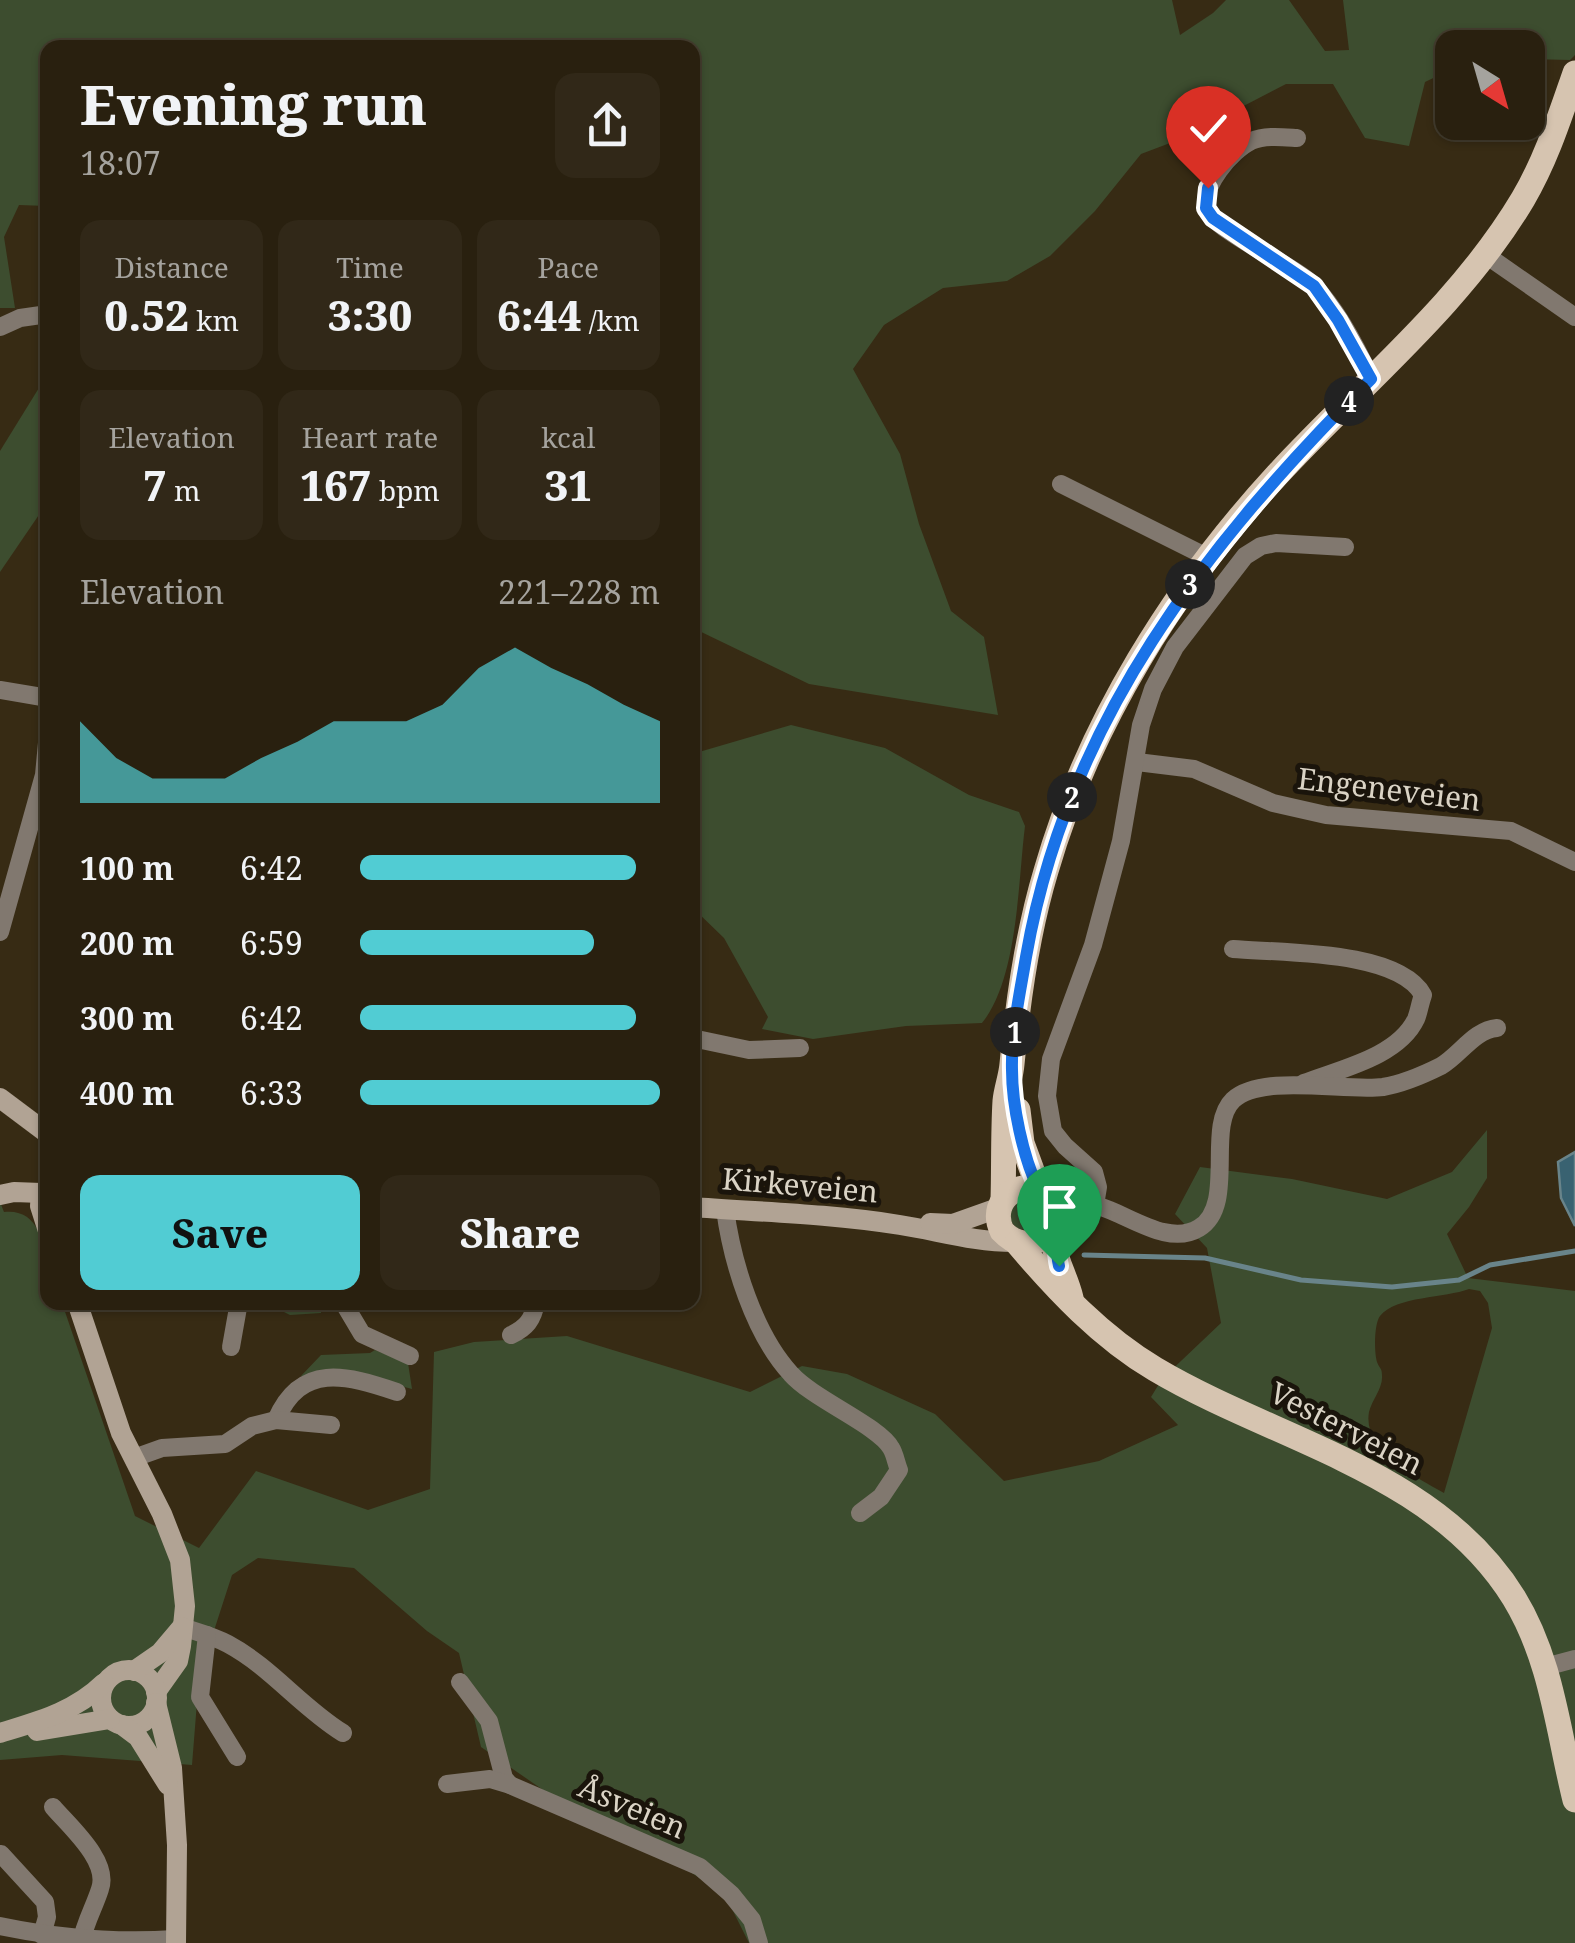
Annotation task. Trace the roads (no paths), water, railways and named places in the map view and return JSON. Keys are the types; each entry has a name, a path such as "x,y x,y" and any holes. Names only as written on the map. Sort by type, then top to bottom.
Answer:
{"main road":[{"name":"Vesterveien","path":"1001,1204 1005,1098 1031,928 1061,822 1121,692 1209,558 1274,478 1486,255 1524,197 1555,130 1575,73"},
{"name":"Vesterveien","path":"1012,1071 1022,1143 1048,1209 1054,1248 1071,1298"},
{"path":"0,1098 40,1128"},
{"path":"1032,1189 1048,1209 1042,1238 1026,1244 1016,1242 999,1224 1001,1204 1016,1190 1032,1189"},
{"path":"0,1195 40,1191"},
{"name":"Kirkeveien","path":"700,1208 903,1225 952,1224 1001,1204"},
{"name":"Kirkeveien","path":"903,1225 974,1241 1016,1242"},
{"name":"Vesterveien","path":"1016,1242 1058,1291 1071,1298 1112,1340 1155,1369 1378,1477 1430,1509 1464,1538 1514,1598 1545,1666 1575,1800"},
{"path":"0,1734 116,1722 139,1724 152,1712 178,1662 185,1596 180,1560 110,1402 80,1310"},
{"path":"0,1734 57,1716 88,1699 118,1672 134,1670 160,1654 182,1627"},
{"path":"134,1670 148,1678 156,1698 172,1768 177,1845 176,1941"},
{"path":"106,1682 102,1706 138,1737 172,1791"}],"street":[{"path":"1297,138 1264,137 1248,142 1208,188 1206,208 1213,218 1314,286 1371,379"},
{"path":"1486,255 1575,317"},
{"path":"0,327 40,315"},
{"path":"1061,484 1209,558"},
{"path":"1095,1205 1098,1187 1094,1172 1054,1131 1047,1096 1051,1058 1093,945 1121,841 1141,725 1153,689 1176,647 1244,556 1276,542 1346,547"},
{"path":"0,690 40,697"},
{"name":"Engeneveien","path":"1137,762 1194,769 1273,803 1326,814 1511,831 1575,862"},
{"path":"0,932 40,814"},
{"path":"1233,948 1372,962 1399,971 1416,984 1422,996 1416,1020 1400,1041 1379,1054 1294,1087"},
{"path":"1048,1209 1095,1205 1167,1233 1199,1229 1210,1218 1217,1198 1225,1111 1234,1098 1249,1090 1386,1086 1442,1065 1488,1028 1497,1028"},
{"path":"700,1040 749,1050 800,1048"},
{"path":"724,1209 730,1249 748,1297 770,1345 790,1374 890,1445 898,1470 881,1497 860,1513"},
{"path":"231,1347 238,1310"},
{"path":"347,1310 362,1334 410,1356"},
{"path":"511,1335 524,1329 534,1310"},
{"path":"276,1420 294,1389 314,1380 357,1378 397,1392"},
{"path":"134,1458 162,1448 225,1444 252,1426 276,1420 331,1425"},
{"path":"182,1627 228,1644 266,1670 314,1716 342,1733"},
{"path":"207,1635 200,1697 237,1757"},
{"path":"1545,1666 1575,1659"},
{"path":"460,1682 489,1721 504,1778 510,1785"},
{"name":"Åsveien","path":"447,1784 490,1779 510,1785 700,1868 731,1894 752,1920 759,1943"},
{"path":"53,1806 94,1857 102,1875 102,1887 89,1910 81,1941"},
{"path":"1,1854 45,1902 47,1917 42,1935"},
{"path":"0,1926 81,1941 176,1941"}],"water":[{"path":"1575,1152 1575,1226 1561,1198 1558,1162"}],"waterway":[{"path":"1084,1255 1205,1258 1301,1280 1392,1287 1459,1280 1490,1265 1575,1251"}]}
